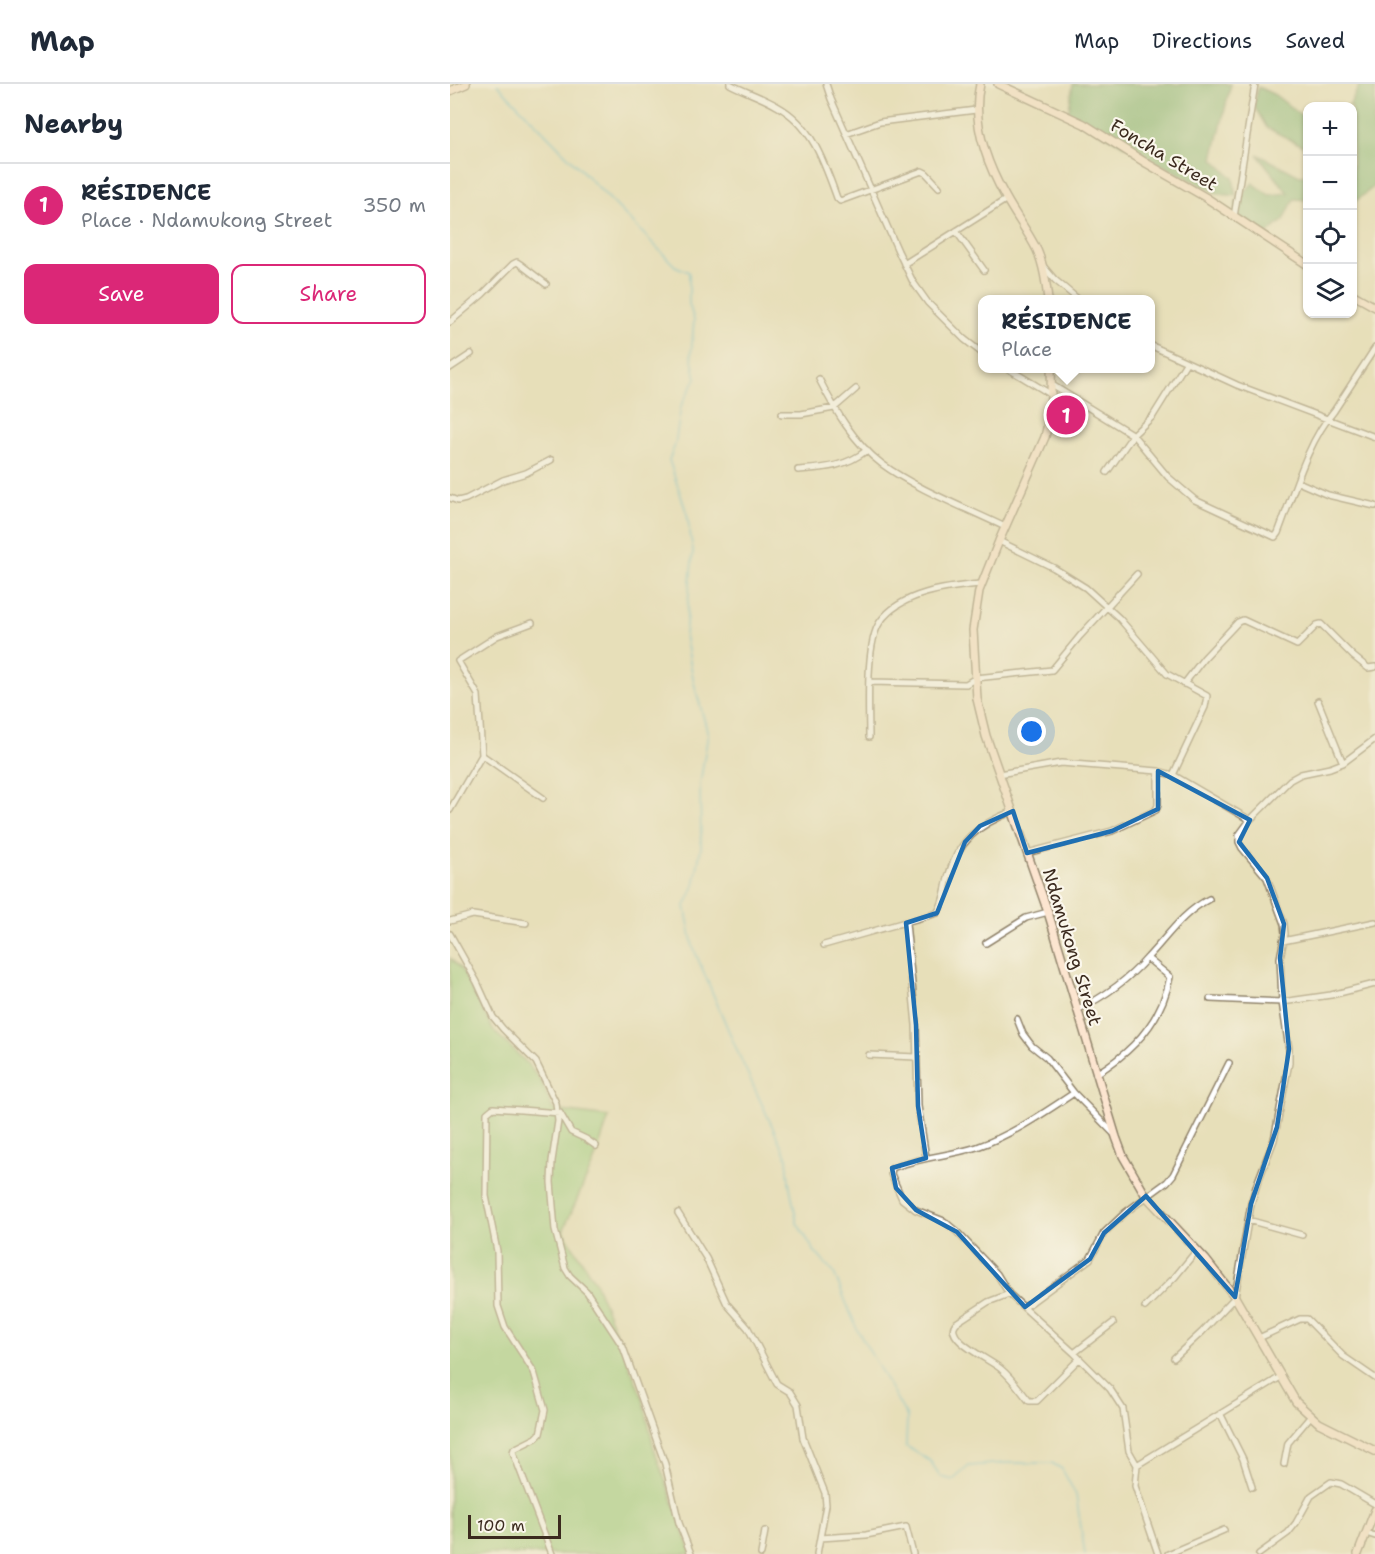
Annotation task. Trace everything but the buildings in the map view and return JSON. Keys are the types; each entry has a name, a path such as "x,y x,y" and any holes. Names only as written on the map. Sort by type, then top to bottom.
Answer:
{"main road":[{"path":"450,91 466,84"},
{"path":"980,84 976,110 987,155 1006,199 1030,237 1042,265 1047,295"},
{"name":"Foncha Street","path":"998,84 1084,124 1306,264"},
{"path":"1357,296 1375,307"},
{"name":"Ndamukong Street","path":"1051,373 1050,420 1045,437 981,584 973,630 980,716 1048,912 1123,1156 1146,1196 1197,1250 1235,1297 1296,1402 1311,1417 1375,1451"},
{"path":"1358,1554 1375,1510"}],"street":[{"path":"730,84 776,105 797,120 821,154 840,201 922,171 927,173 939,187"},
{"path":"826,84 904,264 928,303 964,339 978,349"},
{"path":"1234,217 1256,84"},
{"path":"846,134 880,122 976,110"},
{"path":"904,264 1006,199"},
{"path":"956,231 984,270"},
{"path":"450,322 517,262 546,284"},
{"path":"1042,265 1073,295"},
{"path":"1155,348 1237,385 1375,437"},
{"path":"1052,385 1133,435 1167,477 1195,500 1275,537 1327,418 1334,411 1375,348"},
{"path":"450,368 471,354"},
{"path":"1107,472 1133,435 1153,416 1186,363"},
{"path":"1014,373 1052,395"},
{"path":"819,379 847,428 881,463 902,477 1005,527"},
{"path":"782,414 801,414 834,408 855,388"},
{"path":"798,470 842,465 859,457 867,450"},
{"path":"450,498 458,501 466,499 503,480 526,473 551,460"},
{"path":"1298,482 1328,495 1375,506"},
{"path":"999,541 1074,579 1107,607 1167,674 1207,696 1207,702 1173,775"},
{"path":"869,682 966,684 976,678 1052,670 1137,574"},
{"path":"869,737 869,682 879,623 886,615 914,597 948,588 981,584"},
{"path":"1184,684 1208,654 1238,622 1243,620 1297,645 1317,625 1321,624 1360,662 1368,668 1375,667"},
{"path":"450,810 482,755 478,695 458,661 497,636 532,623"},
{"path":"1318,701 1332,742 1343,763"},
{"path":"1174,1358 1235,1297 1248,1221 1257,1184 1274,1140 1289,1063 1280,958 1284,924 1267,878 1242,848 1239,835 1250,820 1290,780 1301,774 1343,763 1375,739"},
{"path":"482,755 543,798"},
{"path":"999,774 1061,763 1158,771 1173,775 1250,820"},
{"path":"1027,853 1112,831 1156,810 1158,771"},
{"path":"824,945 937,913 951,869 965,842 980,826 1013,811"},
{"path":"1077,1010 1110,992 1147,958 1180,920 1209,899"},
{"path":"986,943 1026,918 1048,912"},
{"path":"450,921 472,915 526,923"},
{"path":"1283,941 1375,922"},
{"path":"906,923 916,1025 918,1112 926,1158"},
{"path":"450,934 473,973 497,1023 531,1056 543,1072 556,1103 558,1113 551,1182 555,1230 566,1269 587,1292 623,1347 665,1464 679,1522 691,1554"},
{"path":"1096,1074 1132,1047 1160,1008 1170,977 1147,958"},
{"path":"1210,999 1282,1002 1331,995 1375,984"},
{"path":"1017,1019 1026,1039 1047,1059 1074,1093 1116,1137"},
{"path":"869,1055 917,1057"},
{"path":"1025,1307 1090,1259 1104,1233 1146,1196 1167,1182 1179,1168 1229,1063"},
{"path":"1074,1093 1034,1119 991,1142 964,1151 926,1158 892,1168 891,1174 902,1199 916,1210 944,1221 957,1232 997,1274 1009,1294 1110,1389 1123,1409 1129,1451 1137,1465 1135,1486 1158,1554"},
{"path":"552,1554 513,1452 514,1449 540,1434 545,1410 534,1372 500,1317 497,1251 486,1186 488,1113 490,1109 558,1113 564,1117 571,1132 596,1146"},
{"path":"678,1213 706,1258 727,1304 748,1328 777,1384 790,1392 798,1405 803,1438 825,1493 826,1505 817,1554"},
{"path":"1248,1221 1302,1235"},
{"path":"1145,1307 1175,1277 1197,1250"},
{"path":"1009,1294 988,1302 956,1323 953,1327 956,1336 967,1347 1002,1369 1029,1401 1034,1402 1079,1359"},
{"path":"1259,1338 1300,1319 1307,1319 1343,1356 1375,1378"},
{"path":"1074,1353 1113,1323"},
{"path":"1137,1465 1282,1376"},
{"path":"1221,1415 1243,1459 1252,1487"},
{"path":"1284,1464 1288,1443 1311,1417"},
{"path":"1259,1554 1288,1533 1311,1496 1331,1482 1341,1484 1375,1504"},
{"path":"820,1538 866,1535 906,1527 913,1554"},
{"path":"1168,1554 1224,1530"},
{"path":"761,1554 765,1532"},
{"path":"1366,1533 1375,1536"}],"highlighted area":[{"path":"1158,771 1250,820 1239,842 1267,878 1284,924 1280,958 1289,1049 1277,1127 1251,1204 1235,1297 1146,1196 1104,1233 1090,1259 1025,1307 957,1232 916,1210 896,1188 892,1168 926,1158 918,1106 916,1025 906,923 937,913 965,842 980,826 1013,811 1027,853 1112,831 1158,809"}],"green space":[{"path":"1073,84 1231,84 1213,159 1233,178 1236,196 1218,194 1068,116"},
{"path":"1360,84 1375,84 1375,117 1373,120 1375,186 1357,200 1357,102 1351,102"},
{"path":"1258,87 1275,95 1303,117 1303,146 1267,128 1254,106"},
{"path":"1257,154 1303,176 1303,200 1294,199 1284,220 1264,236 1234,217 1236,201 1253,183 1269,195 1288,193"},
{"path":"450,958 461,969 493,1030 527,1063 542,1083 553,1110 609,1117 594,1161 563,1231 595,1282 643,1399 654,1449 692,1554 450,1554"}],"waterway":[{"path":"497,84 675,266 689,272 689,304 694,320 691,355 696,378 681,406 675,445 669,460 687,514 693,551 685,635 694,683 708,734 700,784 701,848 694,886 685,906 693,947 739,1055 787,1158 797,1223 815,1252 834,1273 857,1329 907,1417 906,1446 930,1461 941,1477 953,1480 969,1466 1052,1463 1062,1469 1076,1495 1085,1554"}],"place":[{"name":"RÉSIDENCE","path":"1066,415"}]}
